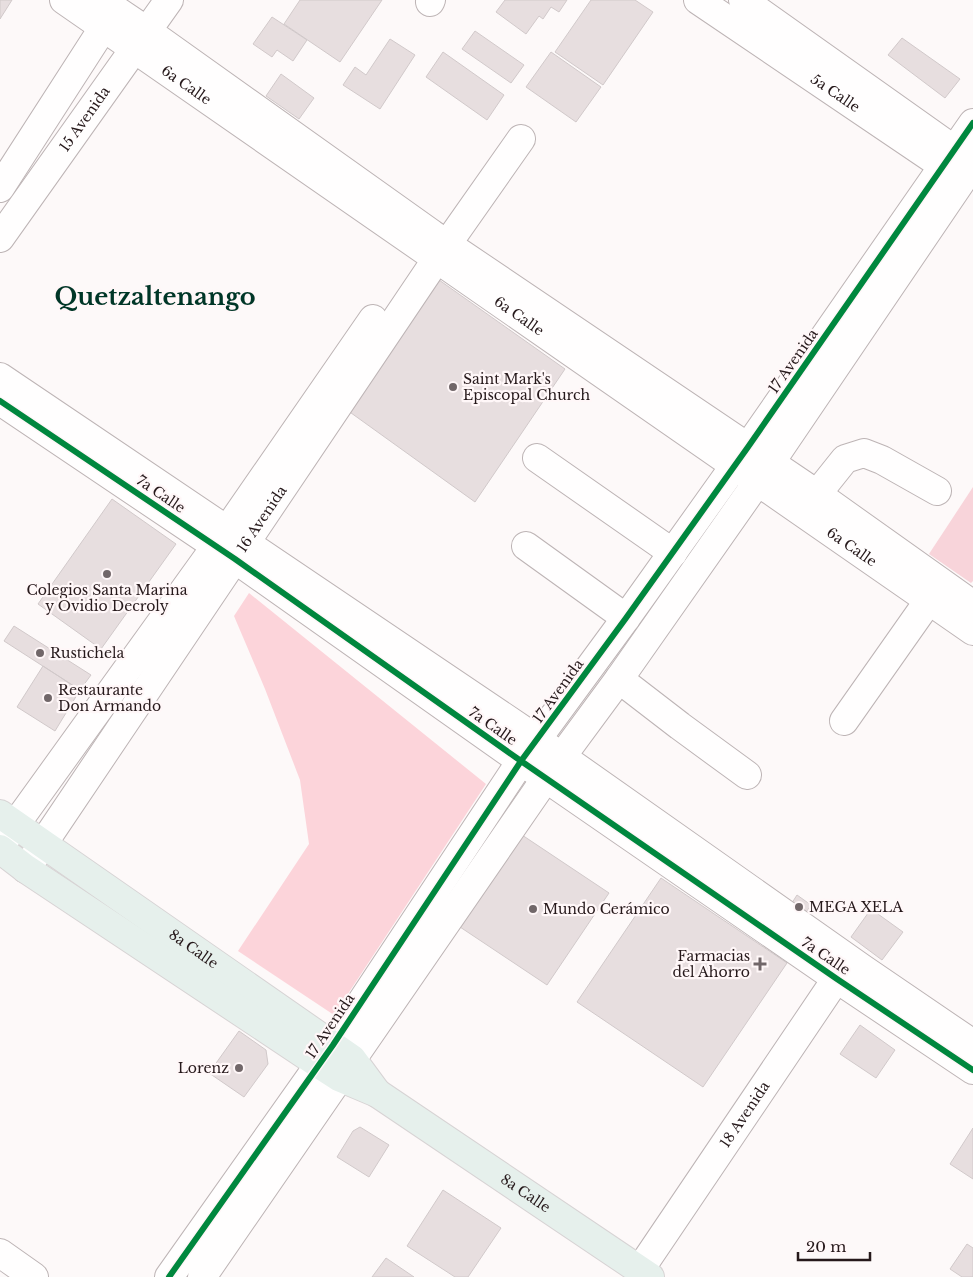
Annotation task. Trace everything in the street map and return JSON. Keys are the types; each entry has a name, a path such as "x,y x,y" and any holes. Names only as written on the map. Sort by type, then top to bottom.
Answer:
{"main road":[{"name":"8a Calle","path":"4,833 43,845 377,1093 648,1275"},
{"name":"8a Calle","path":"4,833 26,869 336,1061"}],"street":[{"name":"6a Calle","path":"64,0 110,9 141,40 434,247 742,456 934,591 973,604"},
{"name":"15 Avenida","path":"0,238 169,0"},
{"name":"5a Calle","path":"698,0 963,168"},
{"name":"5a Calle","path":"743,0 963,168"},
{"path":"0,188 110,9"},
{"name":"17 Avenida","path":"169,1277 336,1061 619,679 764,472 963,168 973,123"},
{"name":"16 Avenida","path":"26,869 43,845 231,544 434,247 521,139"},
{"name":"17 Avenida","path":"202,1277 530,751 742,456 963,168"},
{"name":"7a Calle","path":"0,377 231,544 850,974 973,1070"},
{"name":"7a Calle","path":"0,400 231,544"},
{"path":"817,494 845,459 864,453 882,460 937,491"},
{"path":"537,458 672,553"},
{"name":"6a Calle","path":"764,472 817,494 934,591 973,631"},
{"name":"16 Avenida","path":"4,833 231,544"},
{"path":"526,546 626,618"},
{"path":"844,721 934,591"},
{"path":"619,679 747,776"},
{"name":"7a Calle","path":"850,974 973,1044"},
{"name":"18 Avenida","path":"648,1275 850,974"},
{"path":"0,1253 34,1277"}],"shaded area":[{"path":"973,487 973,581 971,583 929,554"},
{"path":"249,593 486,784 334,1015 238,951 309,844 300,780 265,689 234,616"}],"building":[{"path":"0,0 12,0 0,19"},
{"path":"300,0 382,0 340,62 284,24"},
{"path":"505,0 567,0 559,12 551,7 543,19 539,16 526,34 496,12"},
{"path":"591,0 635,0 653,12 603,85 555,52"},
{"path":"272,17 307,40 293,61 277,50 272,57 253,44"},
{"path":"475,31 524,65 511,83 462,49"},
{"path":"902,38 960,79 945,98 888,55"},
{"path":"390,39 415,55 380,109 343,85 355,67 366,75"},
{"path":"443,52 504,95 487,120 426,77"},
{"path":"551,52 601,87 576,122 526,87"},
{"path":"281,74 314,98 299,119 266,96"},
{"name":"Saint Mark's Episcopal Church","path":"432,275 565,369 475,502 340,405"},
{"name":"Colegios Santa Marina y Ovidio Decroly","path":"112,499 176,544 101,649 38,604"},
{"name":"Rustichela","path":"14,626 91,675 80,690 4,641"},
{"name":"Restaurante Don Armando","path":"43,666 80,690 55,731 17,707"},
{"name":"Mundo Cerámico","path":"519,833 609,893 547,985 457,925"},
{"path":"661,878 787,963 703,1087 577,1002"},
{"name":"MEGA XELA","path":"797,895 811,905 802,919 788,909"},
{"path":"871,909 903,932 882,960 851,937"},
{"path":"860,1025 895,1050 876,1078 840,1054"},
{"name":"Lorenz","path":"239,1031 266,1050 268,1064 244,1097 209,1073"},
{"path":"360,1127 389,1145 369,1177 337,1157 353,1131"},
{"path":"973,1128 973,1179 950,1164"},
{"path":"443,1190 501,1228 468,1277 455,1277 407,1246"},
{"path":"967,1244 973,1248 973,1277 962,1277 950,1269"},
{"path":"386,1258 414,1277 372,1277"}],"cycle path":[{"path":"169,1277 333,1045 521,761 748,447 973,123"},
{"path":"0,401 235,559 521,761 837,979 973,1070"}],"place":[{"name":"Saint Mark's Episcopal Church","path":"453,387"},
{"name":"Colegios Santa Marina y Ovidio Decroly","path":"107,574"},
{"name":"Rustichela","path":"40,653"},
{"name":"Restaurante Don Armando","path":"48,698"},
{"name":"MEGA XELA","path":"799,907"},
{"name":"Mundo Cerámico","path":"533,909"},
{"name":"Farmacias del Ahorro","path":"760,964"},
{"name":"Lorenz","path":"239,1068"}],"district":[{"name":"Quetzaltenango","path":"155,296"}]}
